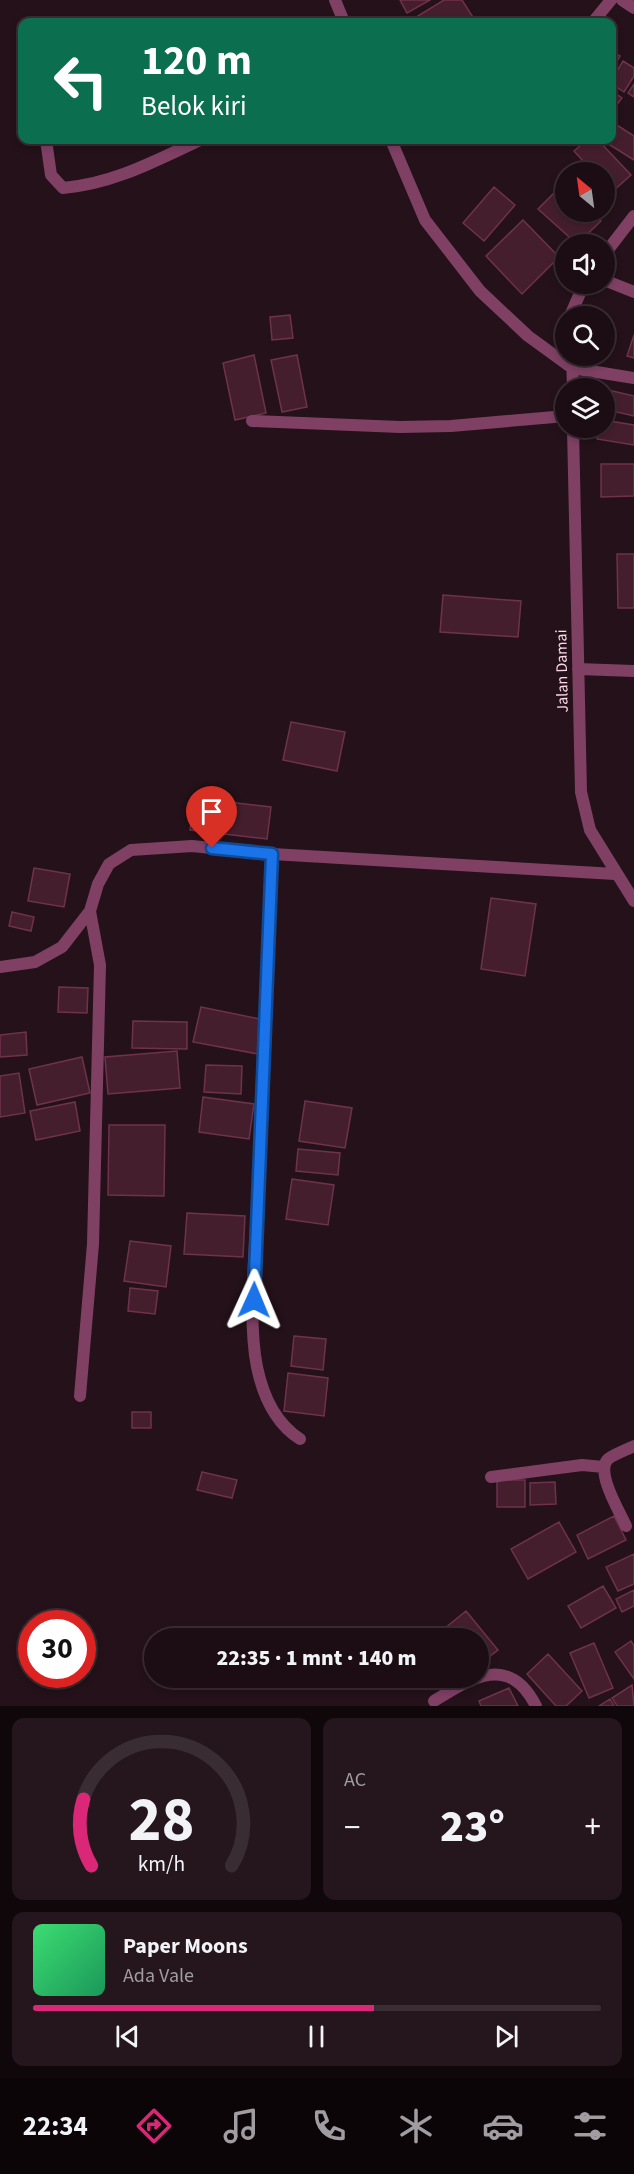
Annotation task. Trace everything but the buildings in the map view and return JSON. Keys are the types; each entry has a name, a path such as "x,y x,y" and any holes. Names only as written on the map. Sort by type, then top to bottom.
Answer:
{"street":[{"path":"335,0 342,18"},
{"path":"596,18 611,0"},
{"path":"622,0 634,8"},
{"path":"47,144 51,175 63,188 101,183 128,174 192,144"},
{"path":"393,144 425,220 480,291 528,336 555,352"},
{"path":"615,241 634,216"},
{"path":"615,284 634,292"},
{"path":"588,366 634,378"},
{"path":"252,421 400,427 452,426 555,417"},
{"name":"Jalan Damai","path":"573,438 581,792 590,830 615,874 634,901"},
{"path":"578,669 634,671"},
{"path":"0,967 35,962 62,947 90,910 98,884 109,864 131,850 192,846 272,854 615,874"},
{"path":"272,854 254,1333 261,1383 285,1429 300,1439"},
{"path":"80,1396 93,1244 100,965 90,910"},
{"path":"626,1526 604,1477 604,1467 608,1460 634,1446"},
{"path":"491,1477 582,1465 604,1467"},
{"path":"434,1701 470,1679 495,1673 513,1678 536,1706"}],"route":[{"path":"212,848 272,854 254,1300"}]}
